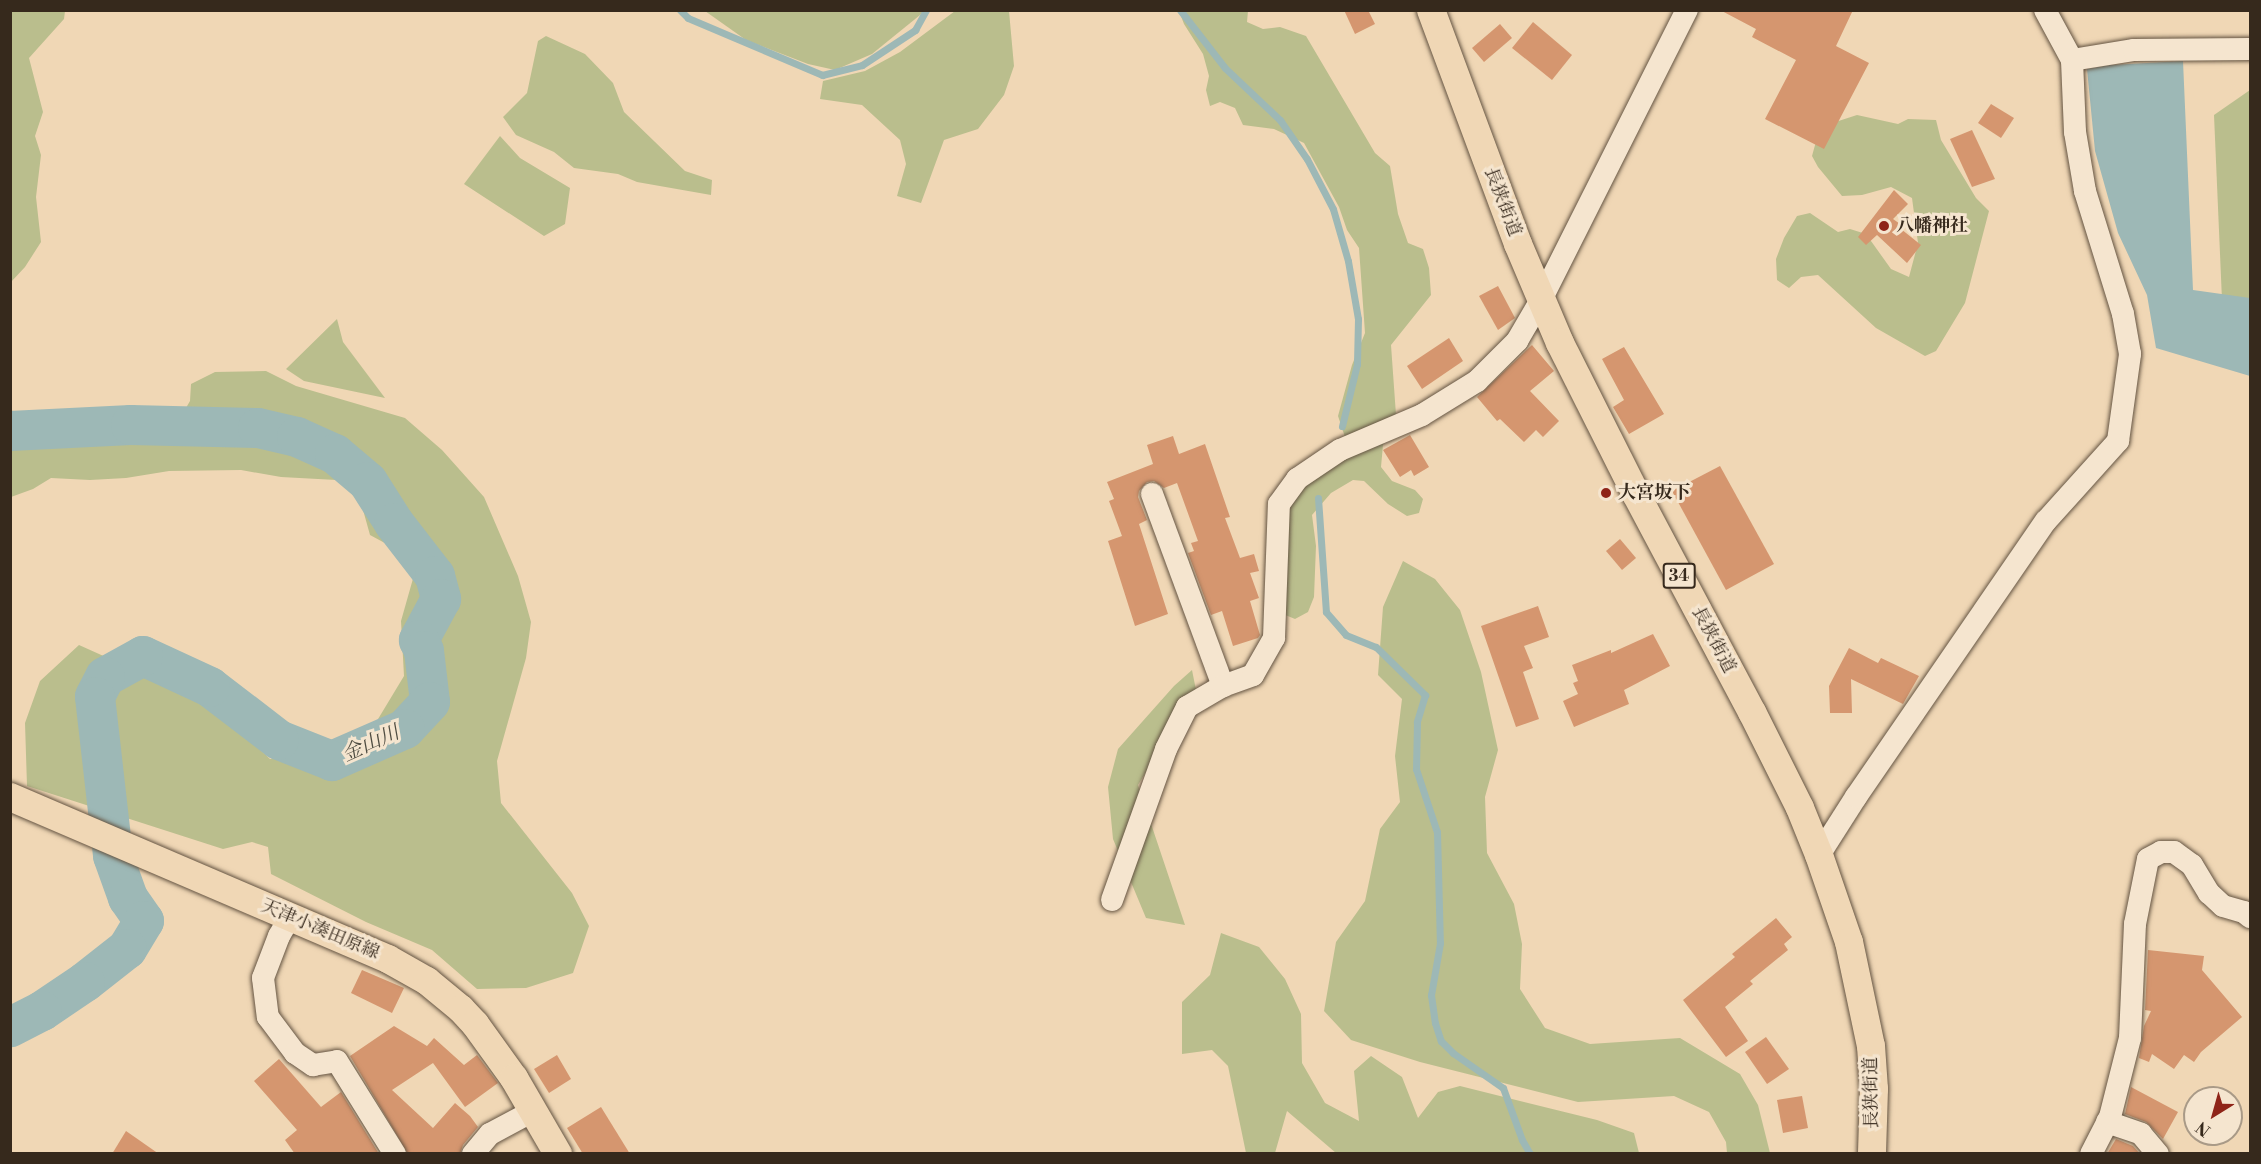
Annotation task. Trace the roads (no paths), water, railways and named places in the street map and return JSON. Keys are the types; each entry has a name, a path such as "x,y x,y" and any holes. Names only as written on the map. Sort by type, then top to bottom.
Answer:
{"main road":[{"name":"長狭街道","path":"1431,10 1541,300 1610,443 1793,794 1819,855 1849,942 1871,1046 1874,1089 1872,1154"},
{"name":"天津小湊田原線","path":"10,796 388,959 427,981 475,1024 514,1078 558,1154"}],"street":[{"path":"1112,900 1166,749 1187,707 1223,686 1253,675 1274,638 1279,504 1297,479 1340,450 1422,415 1477,381 1517,341 1541,300 1687,10"},
{"path":"1819,855 1856,797 2046,521 2118,441 2130,354 2123,314 2085,191 2075,132 2072,60 2045,10"},
{"path":"2072,60 2134,50 2250,49"},
{"path":"1152,494 1223,686"},
{"path":"2091,1154 2108,1122 2130,1038 2135,924 2148,859 2161,852 2174,852 2192,865 2209,893 2223,906 2250,916"},
{"path":"290,917 279,936 262,978 267,1017 296,1053 313,1065 337,1061 394,1154"},
{"path":"473,1154 490,1134 533,1111"},
{"path":"2108,1122 2141,1134 2158,1154"}],"water":[{"path":"2183,61 2193,290 2250,298 2250,376 2156,348 2147,295 2118,233 2095,151 2087,69 2110,65"}],"waterway":[{"path":"680,10 688,18 822,75 862,65 915,30 926,10"},
{"path":"1180,10 1225,68 1280,120 1307,159 1333,209 1348,261 1358,319 1357,364 1342,426"},
{"name":"金山川","path":"10,431 131,425 258,428 297,437 335,454 368,482 394,523 435,576 441,599 419,640 424,651 430,702 405,729 332,761 279,740 210,687 143,656 105,677 95,697 113,856 128,898 144,921 127,949 85,982 42,1011 10,1027"},
{"path":"1318,498 1326,612 1346,635 1376,647 1425,695 1417,722 1416,769 1437,832 1440,943 1431,995 1435,1023 1441,1041 1453,1053 1503,1088 1522,1140 1530,1154"}],"place":[{"name":"八幡神社","path":"1884,226"},
{"name":"大宮坂下","path":"1606,493"}]}
